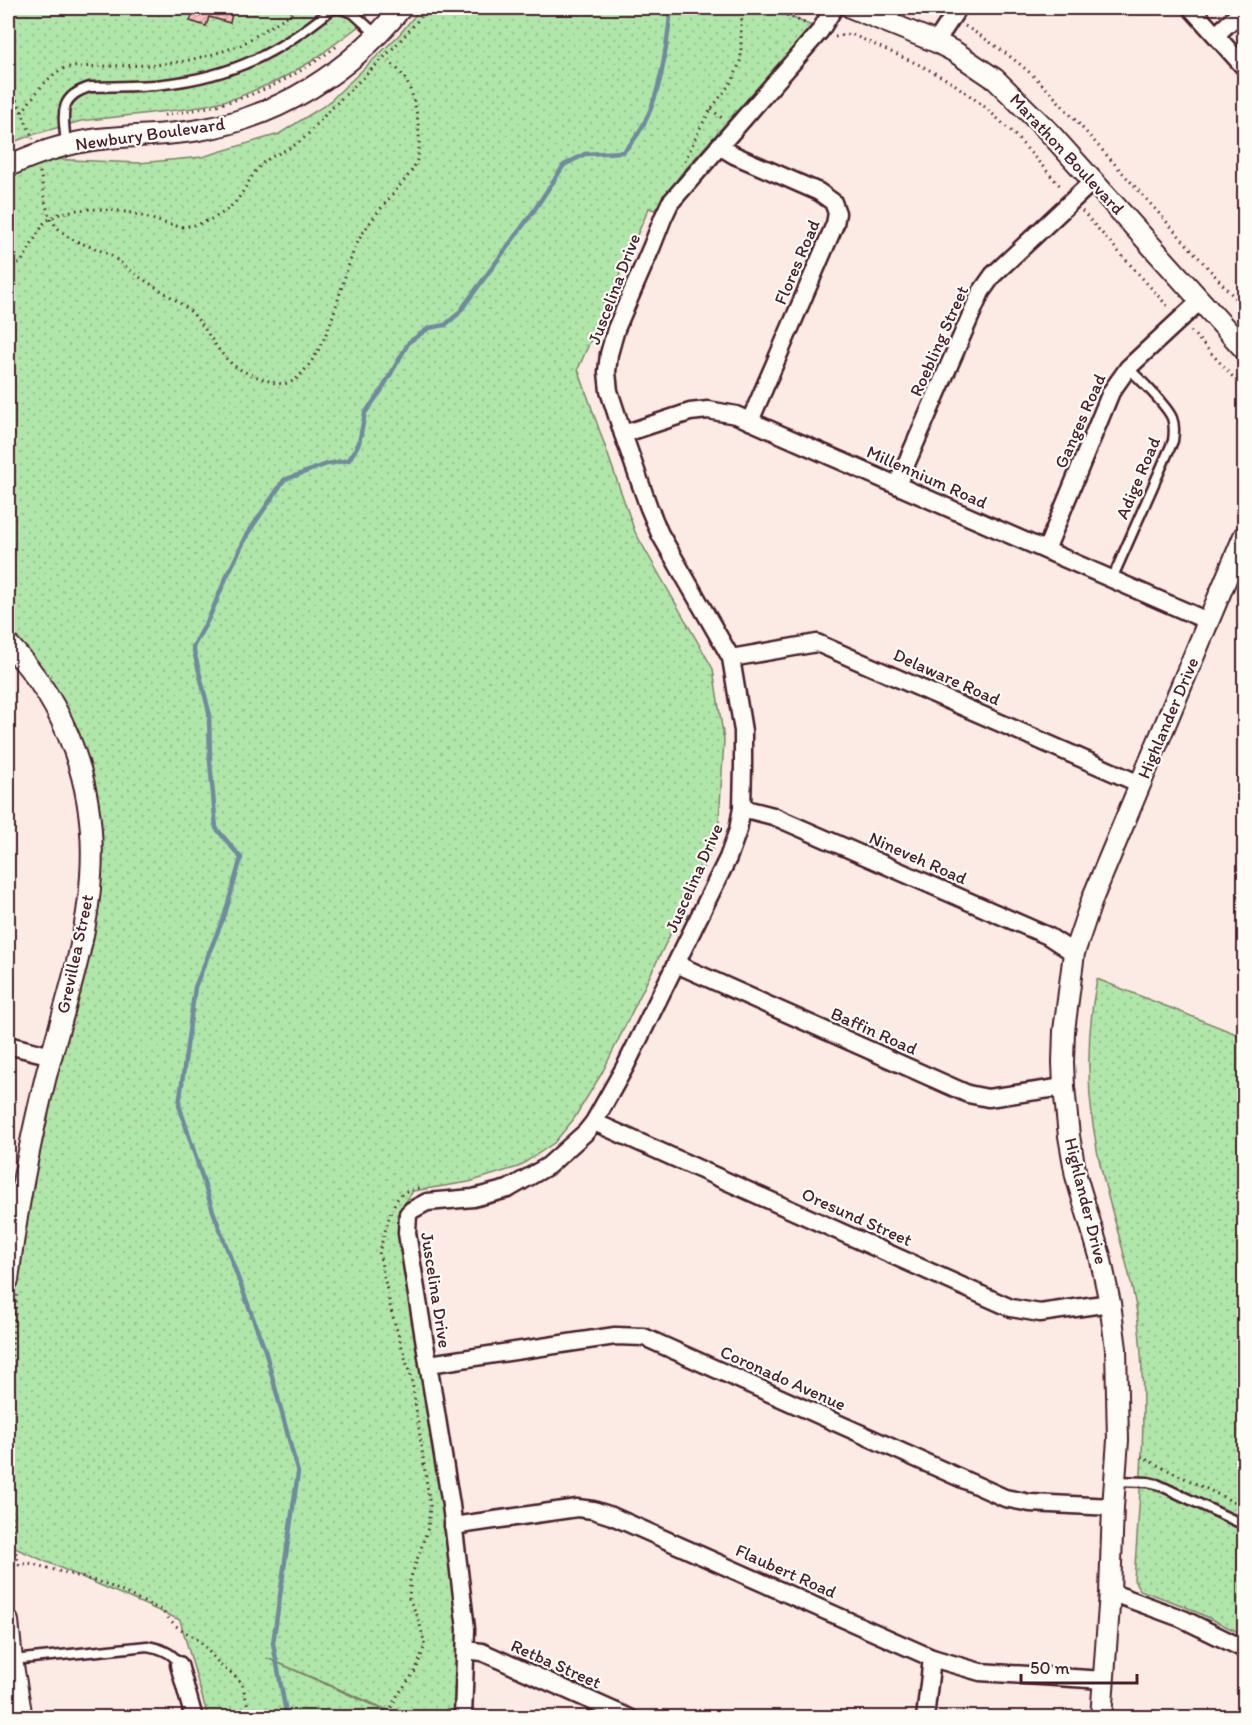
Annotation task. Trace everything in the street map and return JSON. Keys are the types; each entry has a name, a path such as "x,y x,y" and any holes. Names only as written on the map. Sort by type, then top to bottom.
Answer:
{"street":[{"name":"Newbury Boulevard","path":"8,166 34,146 66,137 98,139 191,131 237,122 275,107 311,88 343,66 377,35 401,8"},
{"name":"Juscelina Drive","path":"463,1718 466,1629 429,1364 407,1233 408,1215 412,1210 427,1202 473,1198 519,1184 548,1166 594,1122 626,1065 676,964 728,858 738,830 742,808 744,731 731,658 660,534 649,508 609,390 607,372 609,354 616,329 670,203 820,31 834,8"},
{"name":"Marathon Boulevard","path":"852,8 936,42 977,66 1003,86 1030,112 1245,349"},
{"path":"1191,8 1245,67"},
{"path":"1216,35 1245,9"},
{"path":"936,42 954,13"},
{"name":"Flores Road","path":"719,146 734,155 819,192 833,202 837,213 835,224 750,421"},
{"name":"Roebling Street","path":"897,485 981,292 993,275 1093,181"},
{"name":"Ganges Road","path":"1046,550 1118,380 1201,300"},
{"name":"Millennium Road","path":"623,434 690,412 708,410 736,415 1209,622"},
{"name":"Highlander Drive","path":"1101,1718 1118,1440 1116,1350 1110,1303 1100,1256 1076,1176 1069,1136 1064,1087 1064,1031 1074,953 1093,897 1245,536"},
{"name":"Delaware Road","path":"731,658 817,643 1140,784"},
{"name":"Grevillea Street","path":"8,644 36,676 50,697 64,725 82,773 90,813 91,877 77,960 28,1154 15,1220 8,1280"},
{"name":"Nineveh Road","path":"742,808 772,816 1048,936 1074,953"},
{"name":"Baffin Road","path":"676,964 968,1094 988,1098 1064,1087"},
{"path":"8,1045 52,1056"},
{"name":"Oresund Street","path":"594,1122 1011,1308 1040,1313 1110,1303"},
{"name":"Coronado Avenue","path":"429,1364 615,1336 644,1337 1005,1498 1030,1503 1113,1507"},
{"name":"Flaubert Road","path":"453,1526 577,1508 593,1510 612,1516 932,1658 980,1672 1104,1680"},
{"path":"1110,1592 1183,1619 1245,1649"},
{"path":"8,1621 22,1718"},
{"name":"Retba Street","path":"466,1650 482,1652 630,1718"},
{"path":"925,1718 932,1658"},
{"path":"178,1665 194,1718"}],"lane":[{"path":"66,137 63,108 67,101 80,90 90,87 162,85 201,79 233,69 264,57 338,8 353,13 377,35"},
{"name":"Adige Road","path":"1112,579 1173,441 1174,429 1171,416 1128,368"},
{"path":"1115,1481 1156,1484 1245,1525"},
{"path":"12,1660 147,1646 171,1654 177,1659 178,1665"}],"path":[{"path":"22,112 46,81 59,70 67,67 156,65 214,54 241,45 300,8"},
{"path":"8,272 22,261 38,231 49,218 81,209 118,211 181,227 202,223 222,213 235,203 255,171 266,161 303,139 330,109 386,57 427,8"},
{"path":"684,163 711,109 733,80 741,59 741,21 746,8"},
{"path":"770,8 837,38 851,34 922,66 953,83 985,107 1011,131 1245,389"},
{"path":"926,8 954,13 1032,74 1245,308"},
{"path":"160,116 218,106 251,95 278,84 306,68 339,44"},
{"path":"8,91 17,101 34,146 49,218 61,232 107,253 178,302 192,313 222,354 233,365 265,380 276,383 292,382 304,371 325,339 337,308 353,251 372,220 416,164 419,141 412,94 403,77 386,57"},
{"path":"34,146 66,137"},
{"path":"386,1718 397,1696 416,1670 425,1645 418,1617 410,1599 410,1580 428,1528 430,1506 412,1381 391,1310 379,1252 397,1199 403,1192 426,1187"},
{"path":"1141,1457 1245,1507"},
{"path":"8,1546 14,1545"},
{"path":"19,1566 29,1563 106,1584 161,1610 176,1626 200,1641 222,1667 242,1683 251,1718"}],"green space":[{"path":"8,8 373,8 363,23 312,61 279,80 236,98 194,108 81,121 8,144"},
{"path":"421,8 770,8 812,26 681,174 655,210 649,208 578,369 635,532 713,669 724,740 718,837 602,1073 573,1120 554,1143 518,1167 469,1182 413,1191 397,1215 434,1433 458,1634 453,1717 404,1717 267,1658 399,1717 208,1717 180,1620 8,1545 8,1304 23,1190 85,950 87,775 8,638 8,175 49,159 139,163 202,157 279,134 327,104 399,35"},
{"path":"1097,979 1244,1037 1244,1635 1184,1606 1140,1590 1134,1580 1143,1413 1141,1346 1134,1296 1098,1156 1091,1106 1090,1030"}],"building":[{"path":"189,8 233,8 230,23 209,17 206,26 190,21 193,13 188,11"}],"waterway":[{"path":"287,1718 273,1643 298,1473 265,1350 213,1211 179,1105 195,987 225,914 241,858 216,828 210,761 209,712 193,647 209,618 248,533 284,480 327,464 349,460 359,443 365,413 381,391 409,342 429,328 445,325 458,314 533,212 564,165 585,154 623,152 635,138 645,122 659,84 671,8"}]}
